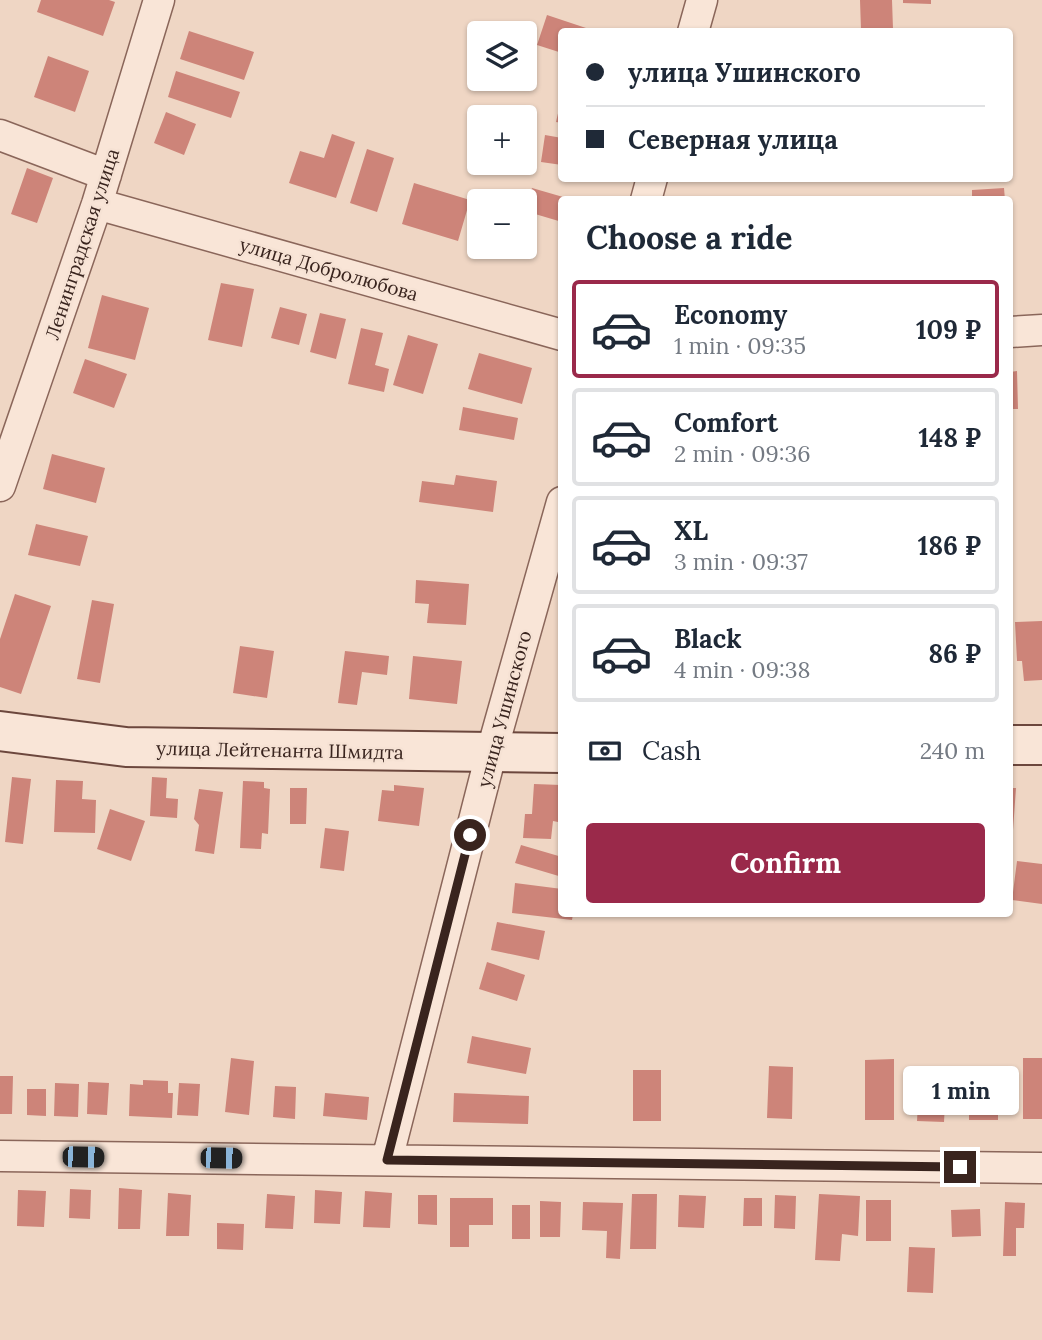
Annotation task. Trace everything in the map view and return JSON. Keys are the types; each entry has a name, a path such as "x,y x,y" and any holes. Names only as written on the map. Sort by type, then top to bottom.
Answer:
{"main road":[{"name":"улица Лейтенанта Шмидта","path":"0,731 126,747 491,754 558,752"},
{"path":"1013,745 1042,745"}],"street":[{"name":"Ленинградская улица","path":"0,486 8,437 97,204 159,0"},
{"path":"694,28 702,0"},
{"path":"0,135 106,175"},
{"name":"улица Добролюбова","path":"97,204 558,334"},
{"path":"1013,332 1042,330"},
{"name":"улица Ушинского","path":"387,1160 491,754 558,516"},
{"path":"0,1156 1042,1168"}],"building":[{"path":"41,0 115,2 103,36 37,12"},
{"path":"860,0 892,0 893,28 861,28"},
{"path":"903,0 931,0 931,4 903,3"},
{"path":"547,15 586,28 558,28 558,52 537,45"},
{"path":"189,31 254,52 244,80 180,59"},
{"path":"48,56 89,71 75,112 34,97"},
{"path":"176,71 240,92 231,118 168,97"},
{"path":"166,112 196,124 184,155 154,143"},
{"path":"332,134 355,142 336,198 289,183 300,151 324,158"},
{"path":"545,135 558,137 558,164 541,162"},
{"path":"367,149 394,158 377,212 350,203"},
{"path":"27,168 53,178 37,223 11,214"},
{"path":"414,183 467,199 467,210 458,241 402,224"},
{"path":"1004,188 1005,196 972,196 972,190"},
{"path":"537,189 560,196 558,221 537,215"},
{"path":"221,283 254,289 242,347 208,340"},
{"path":"102,295 149,308 135,360 88,348"},
{"path":"280,307 307,314 299,345 271,338"},
{"path":"320,313 346,319 336,359 310,352"},
{"path":"361,328 383,333 375,365 389,369 384,392 348,384"},
{"path":"408,335 438,344 423,394 393,385"},
{"path":"479,353 532,368 522,404 468,389"},
{"path":"85,359 127,374 114,408 73,393"},
{"path":"1017,371 1018,409 1013,409 1013,372"},
{"path":"463,407 518,418 514,440 459,430"},
{"path":"52,454 105,468 96,503 43,489"},
{"path":"456,475 497,481 493,512 419,502 422,481 454,485"},
{"path":"36,524 88,536 80,566 28,555"},
{"path":"416,580 469,584 466,625 427,623 429,604 415,603"},
{"path":"15,594 51,606 21,694 0,687 0,639"},
{"path":"92,600 114,604 100,683 77,679"},
{"path":"1042,621 1042,680 1024,681 1022,661 1017,661 1015,622"},
{"path":"240,646 274,651 267,698 233,693"},
{"path":"345,651 389,656 387,675 362,672 357,705 338,703"},
{"path":"413,656 462,661 457,704 409,699"},
{"path":"12,777 31,779 23,844 5,842"},
{"path":"152,777 167,778 166,798 178,799 177,818 150,816"},
{"path":"56,780 83,781 82,799 96,800 95,833 54,832"},
{"path":"243,781 264,782 264,788 270,789 268,834 262,833 261,849 240,848"},
{"path":"534,784 558,785 558,822 553,821 551,839 523,838 525,814 532,814"},
{"path":"394,785 424,788 419,826 378,821 382,790 394,791"},
{"path":"290,788 307,788 306,824 290,824"},
{"path":"1013,788 1016,788 1013,830"},
{"path":"199,789 223,792 214,854 195,851 199,825 194,819"},
{"path":"110,809 145,821 131,861 97,849"},
{"path":"325,828 349,831 344,871 320,868"},
{"path":"521,845 558,856 558,876 515,863"},
{"path":"1017,861 1042,864 1042,904 1013,900"},
{"path":"515,883 558,888 558,917 572,917 572,920 512,913"},
{"path":"497,922 545,931 539,960 491,950"},
{"path":"487,962 525,975 517,1001 479,989"},
{"path":"472,1036 531,1048 526,1074 467,1063"},
{"path":"231,1058 254,1061 249,1115 225,1112"},
{"path":"1023,1058 1042,1058 1042,1119 1023,1119"},
{"path":"894,1059 894,1120 865,1120 865,1060"},
{"path":"769,1066 793,1067 792,1119 767,1118"},
{"path":"633,1070 661,1070 661,1121 633,1121"},
{"path":"969,1073 1009,1073 1008,1093 998,1093 998,1120 969,1120"},
{"path":"0,1076 13,1076 12,1114 0,1114"},
{"path":"143,1080 168,1081 168,1093 173,1093 172,1118 129,1116 130,1084 143,1085"},
{"path":"88,1082 109,1083 107,1115 87,1114"},
{"path":"55,1083 79,1084 78,1117 54,1116"},
{"path":"179,1083 200,1084 198,1116 177,1115"},
{"path":"919,1084 959,1086 958,1103 945,1103 944,1122 917,1121"},
{"path":"275,1086 296,1087 295,1119 273,1117"},
{"path":"27,1089 46,1089 46,1116 27,1115"},
{"path":"325,1093 369,1097 367,1120 323,1116"},
{"path":"454,1093 529,1096 528,1124 453,1122"},
{"path":"119,1188 142,1190 140,1229 118,1229"},
{"path":"70,1189 91,1190 90,1219 69,1218"},
{"path":"18,1190 46,1191 44,1227 17,1226"},
{"path":"315,1190 342,1192 340,1224 314,1223"},
{"path":"365,1191 392,1193 390,1228 363,1227"},
{"path":"168,1193 191,1195 189,1236 166,1236"},
{"path":"267,1194 295,1196 293,1229 265,1228"},
{"path":"632,1194 657,1194 656,1249 630,1249"},
{"path":"819,1194 860,1196 858,1236 842,1234 840,1261 815,1260"},
{"path":"418,1195 437,1195 437,1225 418,1224"},
{"path":"679,1195 706,1196 704,1228 678,1227"},
{"path":"775,1195 796,1196 795,1229 774,1228"},
{"path":"450,1198 493,1198 493,1225 469,1225 469,1247 450,1247"},
{"path":"744,1198 762,1198 762,1226 743,1226"},
{"path":"866,1200 891,1200 891,1241 866,1241"},
{"path":"540,1201 561,1202 560,1237 540,1237"},
{"path":"583,1202 623,1203 620,1259 606,1258 607,1231 582,1230"},
{"path":"1005,1202 1025,1203 1024,1228 1016,1228 1016,1256 1003,1256"},
{"path":"512,1205 530,1205 530,1239 512,1239"},
{"path":"980,1209 981,1236 952,1237 951,1210"},
{"path":"217,1223 244,1224 243,1250 217,1249"},
{"path":"909,1247 935,1248 933,1293 907,1292"}],"route":[{"path":"470,835 387,1160 960,1167"}]}
